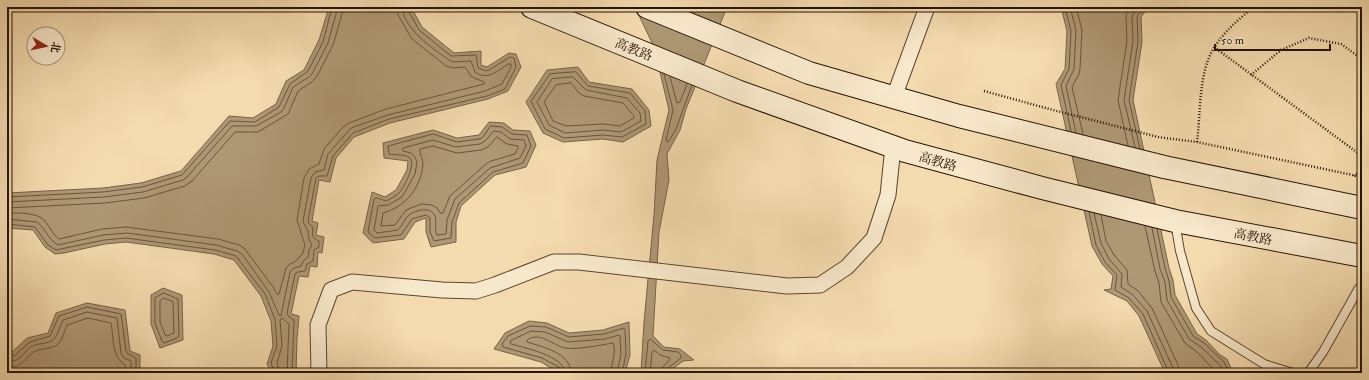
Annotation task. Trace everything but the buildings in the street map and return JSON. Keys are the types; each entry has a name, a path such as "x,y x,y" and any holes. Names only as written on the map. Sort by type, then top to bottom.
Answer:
{"main road":[{"name":"高教路","path":"532,7 738,91 893,147 960,167 1175,221 1362,256"},
{"path":"647,7 809,72 894,98 959,116 1164,167 1362,208"}],"street":[{"path":"894,98 927,7"},
{"path":"319,373 318,325 331,290 352,282 442,290 476,291 554,262 573,262 787,286 820,285 848,267 874,238 888,196 893,147"}],"lane":[{"path":"1175,221 1180,251 1196,308 1211,331 1264,364 1293,373"},
{"path":"1308,373 1323,352 1359,288"}],"path":[{"path":"1197,142 1200,124 1201,91 1207,64 1214,47 1224,34 1254,7"},
{"path":"1251,75 1281,50 1309,38 1341,44 1362,59"},
{"path":"1214,47 1362,156"},
{"path":"984,90 1053,110 1158,137 1197,142 1362,177"},
{"path":"1354,176 1362,170"}],"water":[{"path":"329,7 411,7 422,27 454,53 481,51 481,65 487,67 509,53 516,54 521,67 508,91 488,99 390,123 354,137 336,158 330,182 319,180 312,221 318,223 316,235 324,237 322,253 318,252 317,267 310,266 308,277 299,276 291,314 299,316 296,373 272,373 267,364 273,346 271,321 261,296 234,260 214,254 126,242 105,244 55,254 45,247 33,230 7,228 7,193 103,188 141,183 181,171 229,116 253,118 276,104 286,81 304,70 319,40"},
{"path":"635,7 727,7 686,109 680,130 667,154 669,180 659,232 653,336 664,347 680,349 694,360 683,361 671,370 671,373 641,373 657,160 669,110 654,47"},
{"path":"1061,7 1149,7 1141,17 1142,42 1133,100 1169,268 1173,280 1175,295 1197,334 1206,340 1220,355 1227,359 1233,373 1165,373 1139,316 1127,301 1104,290 1111,289 1113,276 1102,264 1092,246 1056,84 1065,69 1067,31"},
{"path":"578,67 589,82 632,89 649,110 651,126 623,142 603,139 563,142 543,133 526,102 547,70"},
{"path":"489,122 504,123 513,130 530,131 536,145 526,167 495,175 461,206 456,222 456,242 431,247 426,232 426,218 415,222 404,239 373,243 363,233 372,192 385,197 396,190 407,170 408,161 384,158 383,143 433,130 457,138 479,135"},
{"path":"163,288 182,295 183,340 160,348 151,324 151,295"},
{"path":"87,303 125,310 130,351 140,355 140,373 7,373 7,349 12,352 27,338 48,333 56,313"},
{"path":"529,321 547,323 569,333 603,330 629,322 630,355 625,373 556,373 556,371 541,362 494,349 505,333"}]}
